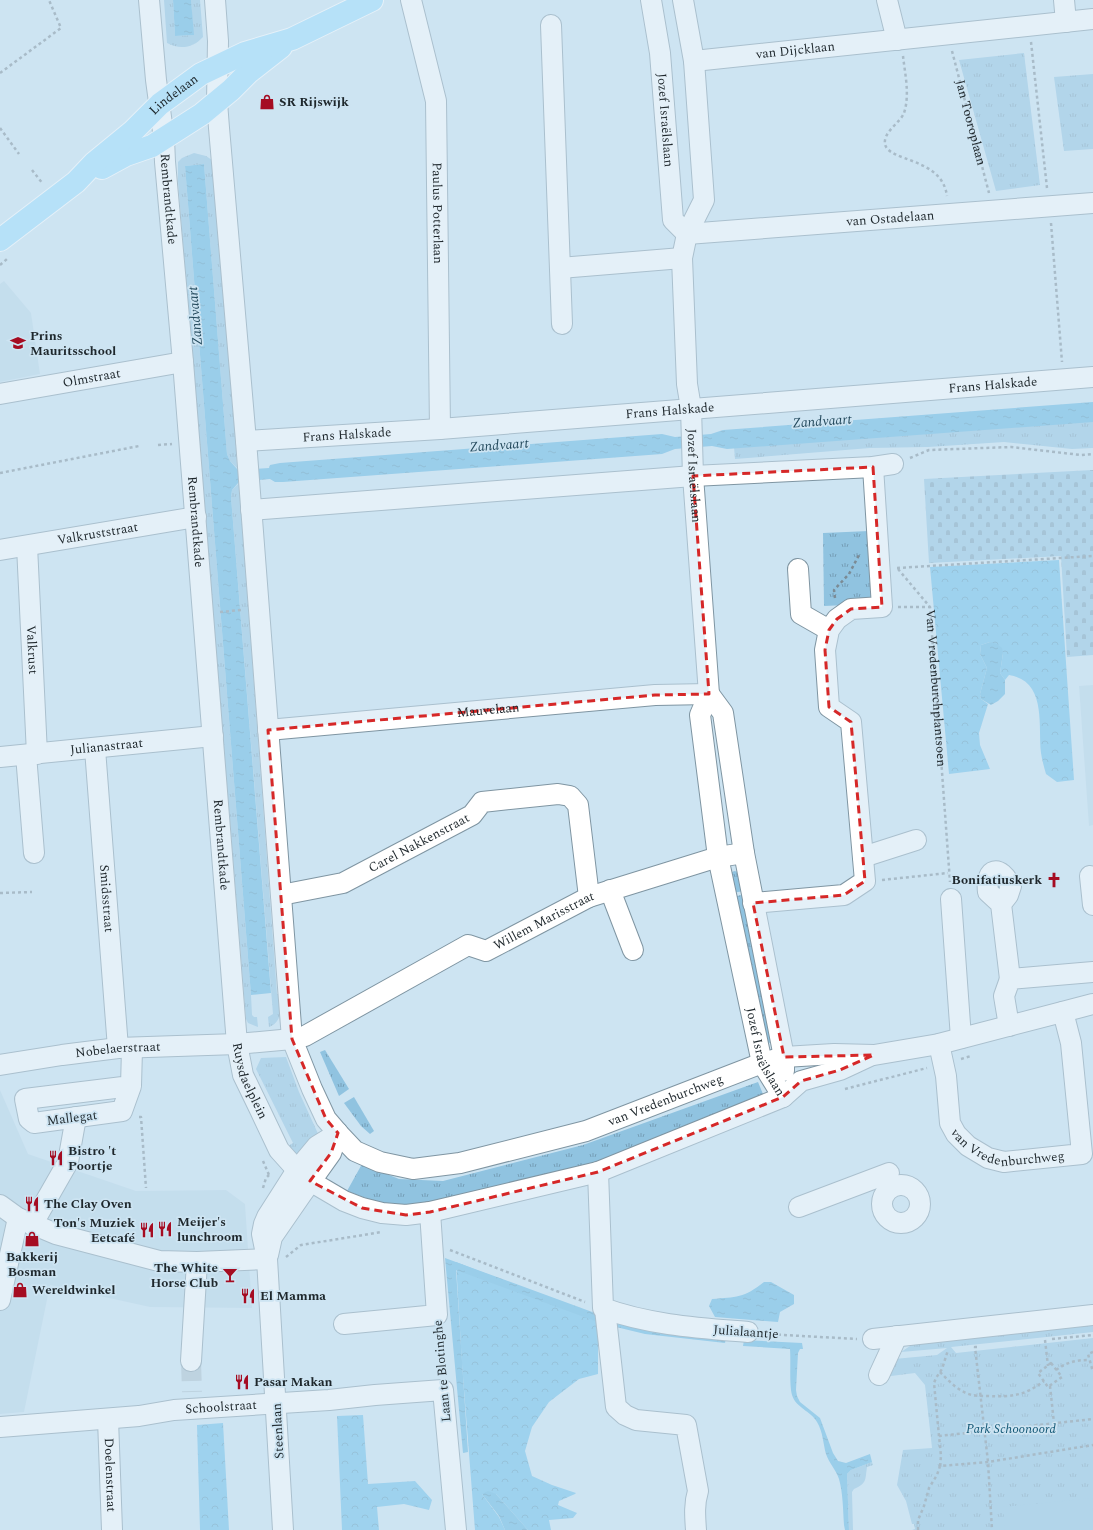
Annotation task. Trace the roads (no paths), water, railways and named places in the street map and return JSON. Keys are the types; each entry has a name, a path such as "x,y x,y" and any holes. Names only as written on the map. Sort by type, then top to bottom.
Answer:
{"main road":[{"name":"Lindelaan","path":"76,182 94,163 133,131 160,104 201,74 245,53 292,39 372,0"},
{"name":"Lindelaan","path":"0,240 76,182 126,155 152,146 218,102 249,72 292,39"}],"street":[{"name":"Rembrandtkade","path":"149,0 156,80 164,139 238,1044"},
{"path":"215,0 218,41 218,102 246,441 292,1039 326,1119 338,1133 317,1146 304,1175"},
{"name":"Paulus Potterlaan","path":"412,0 436,101 440,429"},
{"name":"Jozef Israëlslaan","path":"651,0 660,53 673,220 687,234"},
{"name":"Jozef Israëlslaan","path":"683,0 694,61 704,200 687,234 682,258 687,384 691,412 693,467 709,694 700,715 718,857 762,1063 783,1097"},
{"path":"887,0 896,40"},
{"path":"1064,0 1066,22"},
{"name":"van Dijcklaan","path":"694,61 1093,19"},
{"path":"551,25 562,324"},
{"name":"van Ostadelaan","path":"687,234 1093,204"},
{"path":"560,268 682,258"},
{"name":"Olmstraat","path":"0,394 183,362"},
{"name":"Frans Halskade","path":"246,441 691,412 1093,377"},
{"path":"251,510 693,467 873,467 893,464"},
{"path":"754,903 844,895 865,881 851,722 830,707 825,650 833,624 851,609 882,607 873,467"},
{"name":"Valkruststraat","path":"0,550 196,517"},
{"name":"Valkrust","path":"27,546 34,853"},
{"path":"798,569 801,614 833,624"},
{"name":"Jozef Israëlslaan","path":"709,694 723,713 744,854 784,1057 783,1097"},
{"name":"Mauvelaan","path":"268,730 655,695 709,694"},
{"name":"Julianastraat","path":"0,757 95,749 213,736"},
{"name":"Smidsstraat","path":"95,749 125,1048"},
{"name":"Carel Nakkenstraat","path":"281,895 343,883 472,815 482,802 558,794 570,796 578,805 589,897"},
{"path":"863,857 916,840"},
{"name":"Willem Marisstraat","path":"292,1039 305,1036 468,945 486,951 589,897 718,857 744,854"},
{"path":"1090,876 1093,905"},
{"path":"610,890 633,950"},
{"path":"951,899 961,1038"},
{"path":"1001,904 1010,979 1004,996 1009,1026"},
{"path":"1010,979 1093,972"},
{"name":"van Vredenburchweg","path":"338,1133 355,1151 380,1162 413,1169 460,1163 586,1131 762,1063 784,1057 834,1054 874,1055 938,1044 1093,1004"},
{"name":"van Vredenburchweg","path":"938,1044 946,1076 950,1123 956,1134 968,1146 988,1158 1004,1162 1087,1154 1071,1043 1063,1012"},
{"name":"Ruysdaelplein","path":"292,1039 238,1044 243,1075 279,1150 304,1175 344,1200 362,1208 382,1213 406,1215 430,1212"},
{"name":"Nobelaerstraat","path":"0,1065 62,1055 125,1048 238,1044"},
{"path":"125,1048 131,1086"},
{"name":"van Vredenburchweg","path":"430,1212 598,1172 783,1097 801,1081 840,1070 874,1055"},
{"name":"Mallegat","path":"131,1086 122,1111 34,1123 29,1120 25,1099 131,1086"},
{"path":"0,1300 25,1222 68,1162 76,1117"},
{"path":"598,1172 604,1309 616,1407 625,1415 636,1420 686,1425 698,1491 694,1512 696,1530"},
{"name":"Steenlaan","path":"283,1530 276,1403 276,1259 272,1237 304,1175"},
{"path":"799,1207 892,1179"},
{"path":"0,1205 25,1222 56,1234 159,1261 197,1262 276,1259"},
{"name":"Laan te Blotinghe","path":"344,1324 437,1315 430,1212"},
{"path":"191,1360 197,1262"},
{"name":"Julialaantje","path":"604,1309 661,1323 748,1332"},
{"path":"873,1339 1093,1315"},
{"path":"879,1375 897,1336"},
{"name":"Laan te Blotinghe","path":"443,1390 456,1530"},
{"name":"Schoolstraat","path":"0,1427 140,1416 174,1410 193,1401 276,1403 443,1390"},
{"name":"Doelenstraat","path":"108,1419 112,1530"}],"water":[{"path":"173,0 191,0 194,35 175,36"},
{"path":"204,164 227,454 230,461 238,470 269,468 270,465 280,463 662,434 675,437 711,434 723,430 1093,402 1093,422 727,449 712,446 675,449 662,454 283,482 275,482 270,479 239,482 232,490 231,497 271,993 251,995 185,166"},
{"path":"990,642 997,644 1002,648 1003,653 1000,673 1005,680 1005,694 991,705 981,699 980,694 987,668 980,654 981,645"},
{"path":"445,1258 595,1313 595,1321 456,1270 468,1452 463,1453"},
{"path":"764,1282 771,1282 794,1295 794,1304 780,1312 778,1322 715,1317 709,1306 712,1299 740,1296 751,1291"},
{"path":"616,1320 727,1335 725,1343 645,1334 616,1327"},
{"path":"744,1340 802,1343 803,1349 800,1349 798,1353 796,1390 800,1402 820,1418 833,1453 838,1461 846,1463 870,1454 872,1462 851,1470 847,1474 849,1530 845,1530 844,1525 839,1479 826,1454 819,1426 814,1418 797,1403 792,1395 790,1349 743,1346"},
{"path":"488,1491 496,1494 528,1530 505,1530 499,1516 482,1494"}],"tunnel":[{"path":"191,1361 192,1392"}],"place":[{"name":"SR Rijswijk","path":"267,102"},
{"name":"Prins Mauritsschool","path":"18,343"},
{"name":"Bonifatiuskerk","path":"1054,880"},
{"name":"Bistro 't Poortje","path":"56,1158"},
{"name":"The Clay Oven","path":"32,1204"},
{"name":"Meijer's lunchroom","path":"165,1229"},
{"name":"Ton's Muziek Eetcafé","path":"147,1230"},
{"name":"Bakkerij Bosman","path":"32,1239"},
{"name":"The White Horse Club","path":"230,1275"},
{"name":"Wereldwinkel","path":"20,1290"},
{"name":"El Mamma","path":"248,1296"},
{"name":"Pasar Makan","path":"242,1382"}],"water label":[{"name":"Zandvaart","path":"195,316"},
{"name":"Zandvaart","path":"822,421"},
{"name":"Zandvaart","path":"499,445"}],"park label":[{"name":"Park Schoonoord","path":"1011,1429"}]}
